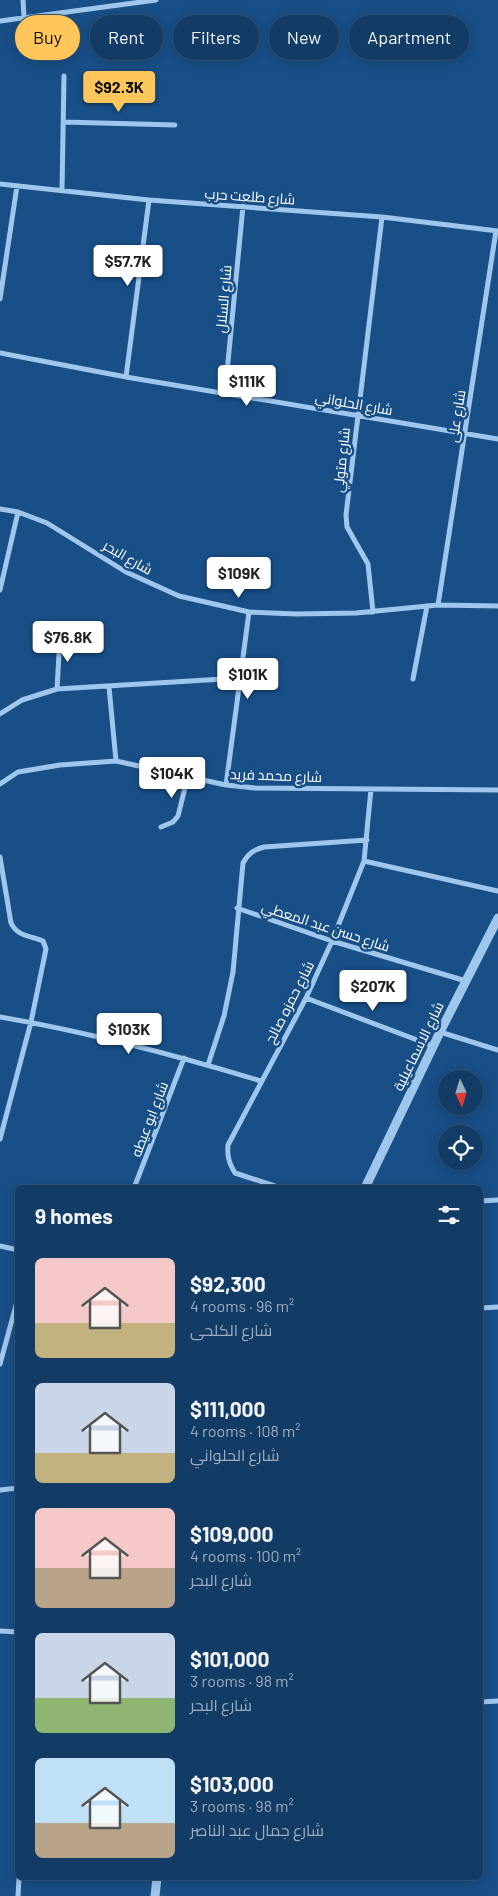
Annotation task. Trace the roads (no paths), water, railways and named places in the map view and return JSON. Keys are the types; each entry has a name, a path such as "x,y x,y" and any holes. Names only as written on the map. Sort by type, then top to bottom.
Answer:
{"street":[{"path":"23,0 24,15"},
{"path":"40,15 156,0"},
{"path":"0,21 15,18"},
{"path":"62,190 64,76"},
{"path":"63,122 175,125"},
{"name":"شارع طلعت حرب","path":"0,184 149,200 382,217 497,231"},
{"path":"0,299 17,186"},
{"path":"126,377 149,200"},
{"name":"شارع السلال","path":"225,393 243,206"},
{"name":"شارع متولي","path":"373,612 368,564 347,527 346,515 382,217"},
{"name":"شارع على","path":"438,605 497,231"},
{"name":"شارع الحلواني","path":"0,353 126,377 498,439"},
{"name":"شارع البحر","path":"0,509 18,512 47,523 126,572 179,596 249,612 296,614 373,612 438,605 498,606"},
{"path":"0,590 18,512"},
{"path":"413,679 427,606"},
{"path":"226,785 249,612"},
{"path":"57,689 60,636"},
{"path":"0,714 22,700 57,689 240,678"},
{"path":"109,687 116,761"},
{"name":"شارع محمد فريد","path":"0,784 18,772 60,765 116,761 226,785 255,788 498,790"},
{"path":"161,828 173,822 178,816 188,776"},
{"name":"شارع حمزه صالح","path":"272,1185 235,1173 229,1163 228,1145 306,998 332,941 364,861 371,789"},
{"path":"208,1065 224,1016 233,972 243,863 247,855 255,849 264,847 367,840"},
{"path":"0,857 11,923 15,930 21,934 43,941 46,949 31,1022 0,1139"},
{"path":"364,861 498,891"},
{"path":"0,896 6,897"},
{"name":"شارع حسن عبد المعطي","path":"238,908 332,941 466,981"},
{"name":"شارع الاسماعيلية","path":"365,1185 466,981 494,933 498,918"},
{"path":"306,998 433,1046"},
{"path":"0,1017 31,1022 184,1058 261,1081"},
{"path":"440,1032 498,1050"},
{"name":"شارع ابو عيطه","path":"135,1185 184,1058"},
{"path":"483,1201 498,1200"},
{"path":"0,1246 15,1249"},
{"path":"483,1308 498,1307"},
{"path":"0,1364 15,1309"},
{"path":"0,1490 15,1488"},
{"path":"0,1631 15,1632"},
{"path":"483,1702 498,1701"},
{"path":"18,1896 19,1880"},
{"path":"156,1896 157,1880"}]}
